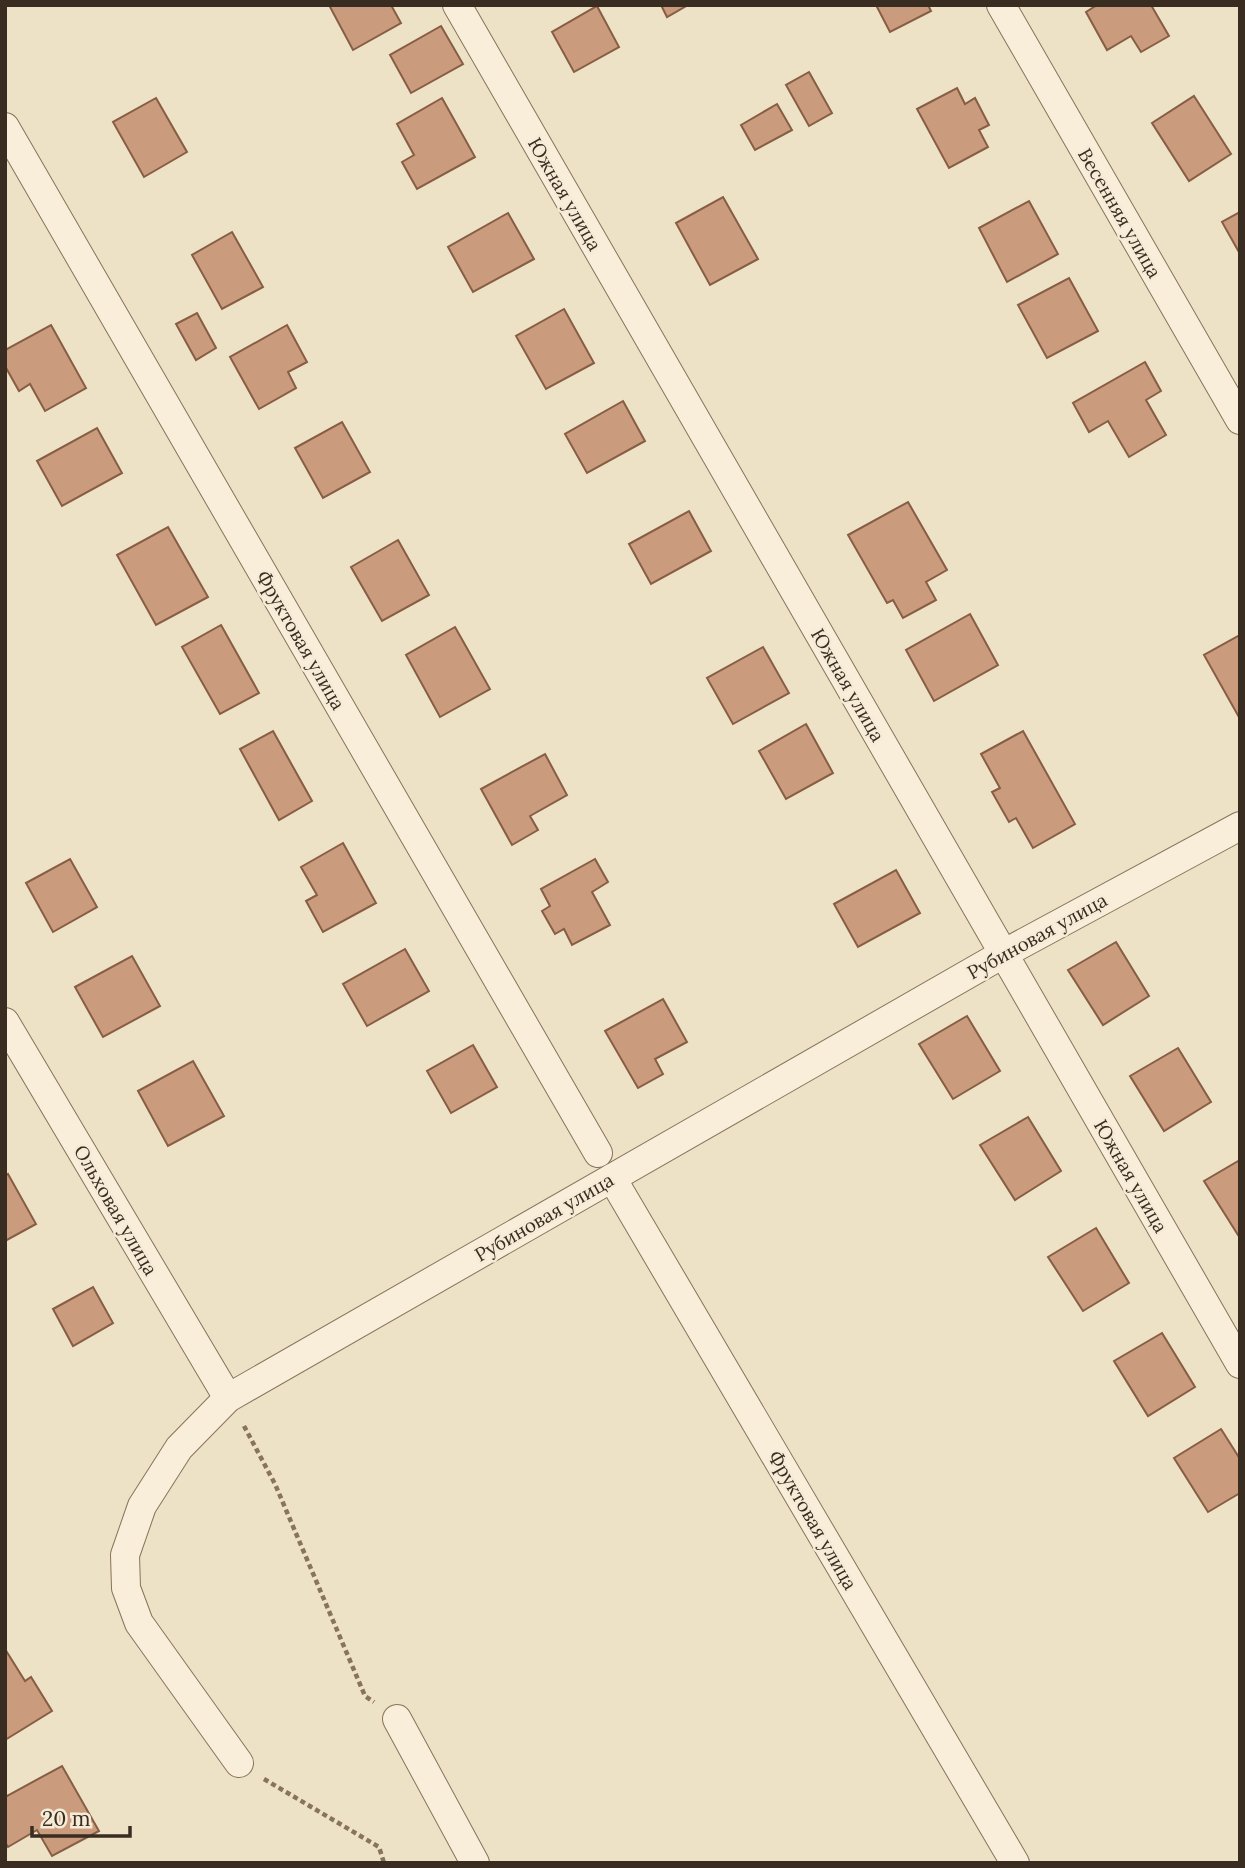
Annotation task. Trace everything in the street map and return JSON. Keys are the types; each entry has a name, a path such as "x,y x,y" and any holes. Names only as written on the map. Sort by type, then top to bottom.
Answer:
{"street":[{"name":"Южная улица","path":"457,5 1240,1364"},
{"name":"Весенняя улица","path":"1000,5 1240,420"},
{"name":"Фруктовая улица","path":"5,127 598,1153"},
{"name":"Рубиновая улица","path":"239,1763 139,1623 126,1588 125,1555 142,1506 179,1448 228,1398 1003,954 1240,827"},
{"name":"Ольховая улица","path":"5,1022 228,1398"},
{"name":"Фруктовая улица","path":"612,1178 1014,1863"},
{"path":"397,1718 475,1863"}],"path":[{"path":"228,1398 275,1484 365,1696 397,1718"},
{"path":"239,1763 379,1847 384,1863"}],"building":[{"path":"329,5 391,5 401,23 353,50"},
{"path":"661,5 688,5 667,17"},
{"path":"876,5 928,5 931,11 890,32"},
{"path":"1097,5 1151,5 1169,36 1141,52 1131,36 1107,50 1086,12"},
{"path":"597,6 619,47 574,72 552,32"},
{"path":"441,26 463,64 411,93 390,55"},
{"path":"809,72 832,113 809,126 786,85"},
{"path":"957,88 965,104 975,98 989,125 979,130 988,147 949,168 917,109"},
{"path":"1194,96 1231,154 1189,181 1152,123"},
{"path":"156,98 187,152 144,177 113,122"},
{"path":"442,98 475,157 417,189 402,162 414,155 397,124"},
{"path":"777,104 792,130 755,150 741,125"},
{"path":"723,197 758,259 710,285 676,223"},
{"path":"1029,201 1058,254 1007,282 979,228"},
{"path":"1240,212 1240,254 1222,222"},
{"path":"508,213 534,259 473,292 448,247"},
{"path":"232,232 263,287 222,309 192,255"},
{"path":"1069,278 1098,331 1047,358 1018,305"},
{"path":"564,309 594,363 546,389 516,336"},
{"path":"197,313 216,348 196,360 176,324"},
{"path":"51,325 86,388 45,411 30,384 19,391 5,366 5,350"},
{"path":"287,325 307,362 288,372 296,388 259,409 230,357"},
{"path":"1145,362 1161,391 1146,400 1166,435 1129,457 1108,421 1089,432 1073,403"},
{"path":"623,401 645,441 587,473 565,434"},
{"path":"342,422 370,472 323,498 295,448"},
{"path":"97,428 122,473 62,506 37,461"},
{"path":"908,502 947,570 926,582 936,600 903,618 893,600 887,603 848,535"},
{"path":"689,511 711,551 651,584 629,544"},
{"path":"168,527 208,597 156,625 117,555"},
{"path":"398,540 429,595 382,621 351,567"},
{"path":"970,614 998,665 934,701 906,650"},
{"path":"221,625 259,693 220,714 182,647"},
{"path":"455,627 490,689 440,717 406,655"},
{"path":"1240,635 1240,719 1204,655"},
{"path":"763,647 789,693 733,724 707,678"},
{"path":"806,724 833,773 786,799 759,751"},
{"path":"273,731 312,801 279,820 240,749"},
{"path":"1023,731 1075,824 1033,848 1016,818 1009,822 992,792 1000,788 981,754"},
{"path":"545,754 567,795 530,816 538,830 512,845 481,789"},
{"path":"343,843 376,903 323,932 306,901 317,895 301,867"},
{"path":"70,859 97,907 53,932 26,883"},
{"path":"595,859 608,882 592,892 610,925 572,945 564,929 555,934 542,911 550,906 541,889"},
{"path":"896,870 920,913 858,947 834,904"},
{"path":"1116,942 1149,996 1103,1025 1068,970"},
{"path":"405,949 429,991 367,1026 343,984"},
{"path":"132,956 160,1006 103,1037 75,987"},
{"path":"663,999 687,1042 655,1059 663,1074 638,1088 605,1031"},
{"path":"967,1016 1000,1071 953,1099 919,1044"},
{"path":"473,1045 497,1087 451,1113 427,1071"},
{"path":"1178,1048 1211,1102 1164,1131 1130,1076"},
{"path":"193,1061 224,1116 168,1146 138,1091"},
{"path":"1028,1117 1061,1171 1015,1200 980,1145"},
{"path":"1240,1160 1240,1234 1238,1235 1204,1181"},
{"path":"8,1174 36,1224 5,1241 5,1176"},
{"path":"1096,1228 1129,1283 1083,1311 1048,1257"},
{"path":"93,1287 113,1323 73,1346 53,1309"},
{"path":"1162,1333 1195,1387 1148,1416 1114,1361"},
{"path":"1221,1429 1240,1459 1240,1493 1208,1512 1174,1458"},
{"path":"5,1649 25,1681 31,1677 52,1711 5,1740"},
{"path":"62,1766 99,1831 52,1856 37,1830 8,1847 5,1842 5,1797"}]}
